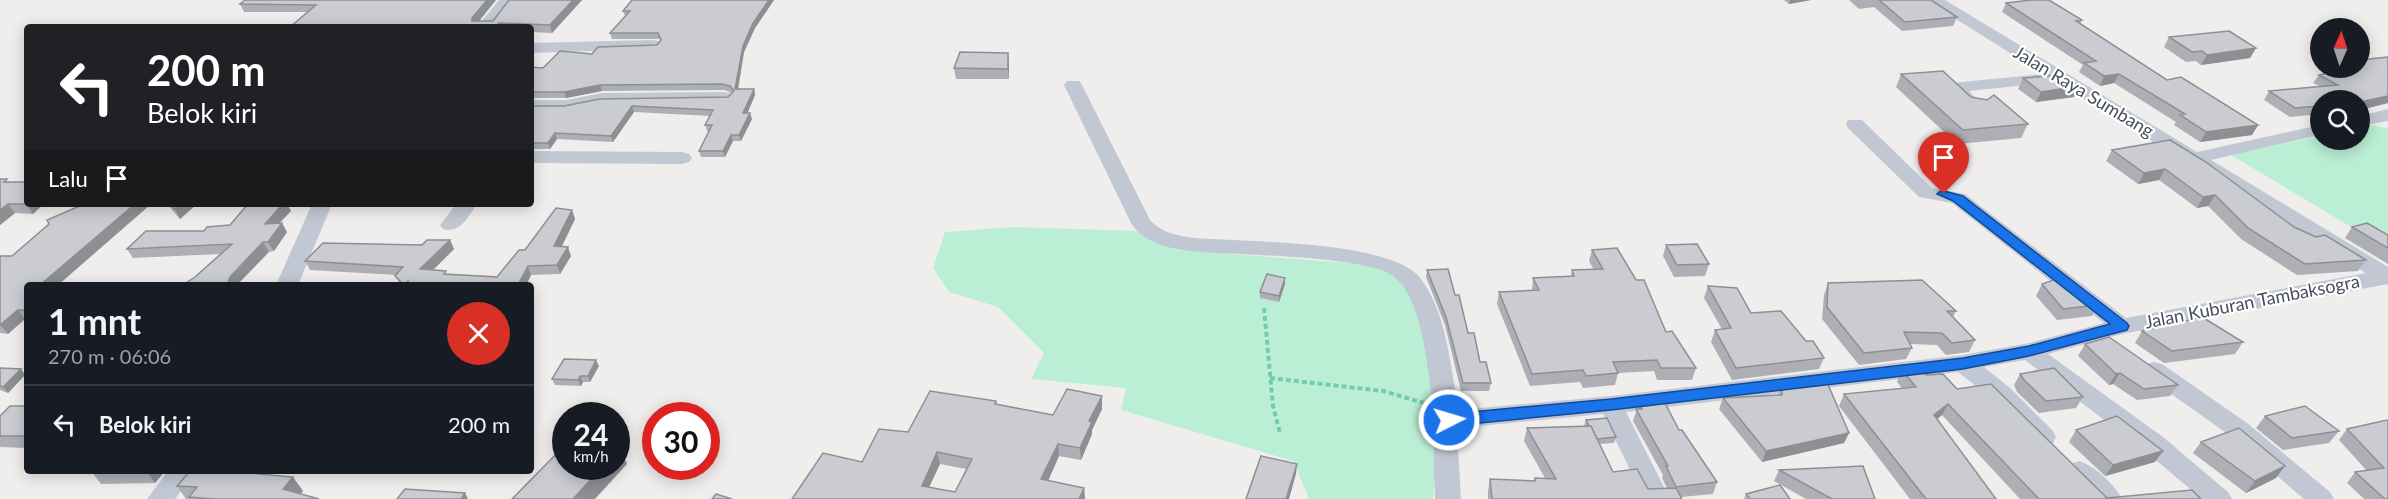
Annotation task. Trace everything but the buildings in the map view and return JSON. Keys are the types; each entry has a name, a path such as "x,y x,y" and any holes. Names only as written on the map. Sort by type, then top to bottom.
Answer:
{"street":[{"path":"487,24 507,0"},
{"name":"Jalan Raya Sumbang","path":"1934,0 2196,158 2387,277"},
{"path":"534,48 653,45"},
{"path":"1975,107 1957,90 1957,87 2060,78"},
{"path":"1073,85 1140,223 1149,232 1177,242 1195,245 1352,256 1376,261 1403,272 1418,290 1430,322 1443,382 1448,416 1446,447 1448,499"},
{"path":"534,105 566,105 602,98 724,97"},
{"path":"2370,120 2385,118"},
{"path":"1855,124 1926,193 1958,198 2111,329 2132,355 2238,429 2321,499"},
{"path":"2196,158 2310,132"},
{"path":"534,157 682,158"},
{"path":"288,282 320,207"},
{"path":"450,225 465,207"},
{"name":"Jalan Kuburan Tambaksogra","path":"1448,416 1611,405 1963,363 2029,351 2111,329 2387,277"},
{"path":"2029,351 2154,444 2219,499"},
{"path":"1963,363 2002,393 2109,499"},
{"path":"1611,405 1657,499"},
{"path":"160,499 181,474"}],"path":[{"path":"1264,308 1273,406 1280,433"},
{"path":"1270,378 1383,391 1415,399 1448,416"}],"green space":[{"path":"2370,126 2388,129 2388,249 2231,155 2310,138 2310,150 2370,150"},
{"path":"1013,227 1138,231 1178,250 1377,265 1413,288 1440,418 1433,499 1307,499 1308,496 1293,461 1121,410 1126,388 1031,379 1044,353 998,307 949,292 933,268 945,232"}],"route":[{"path":"1449,420 1611,405 1963,363 2029,351 2122,326 1958,198 1944,194"}]}
